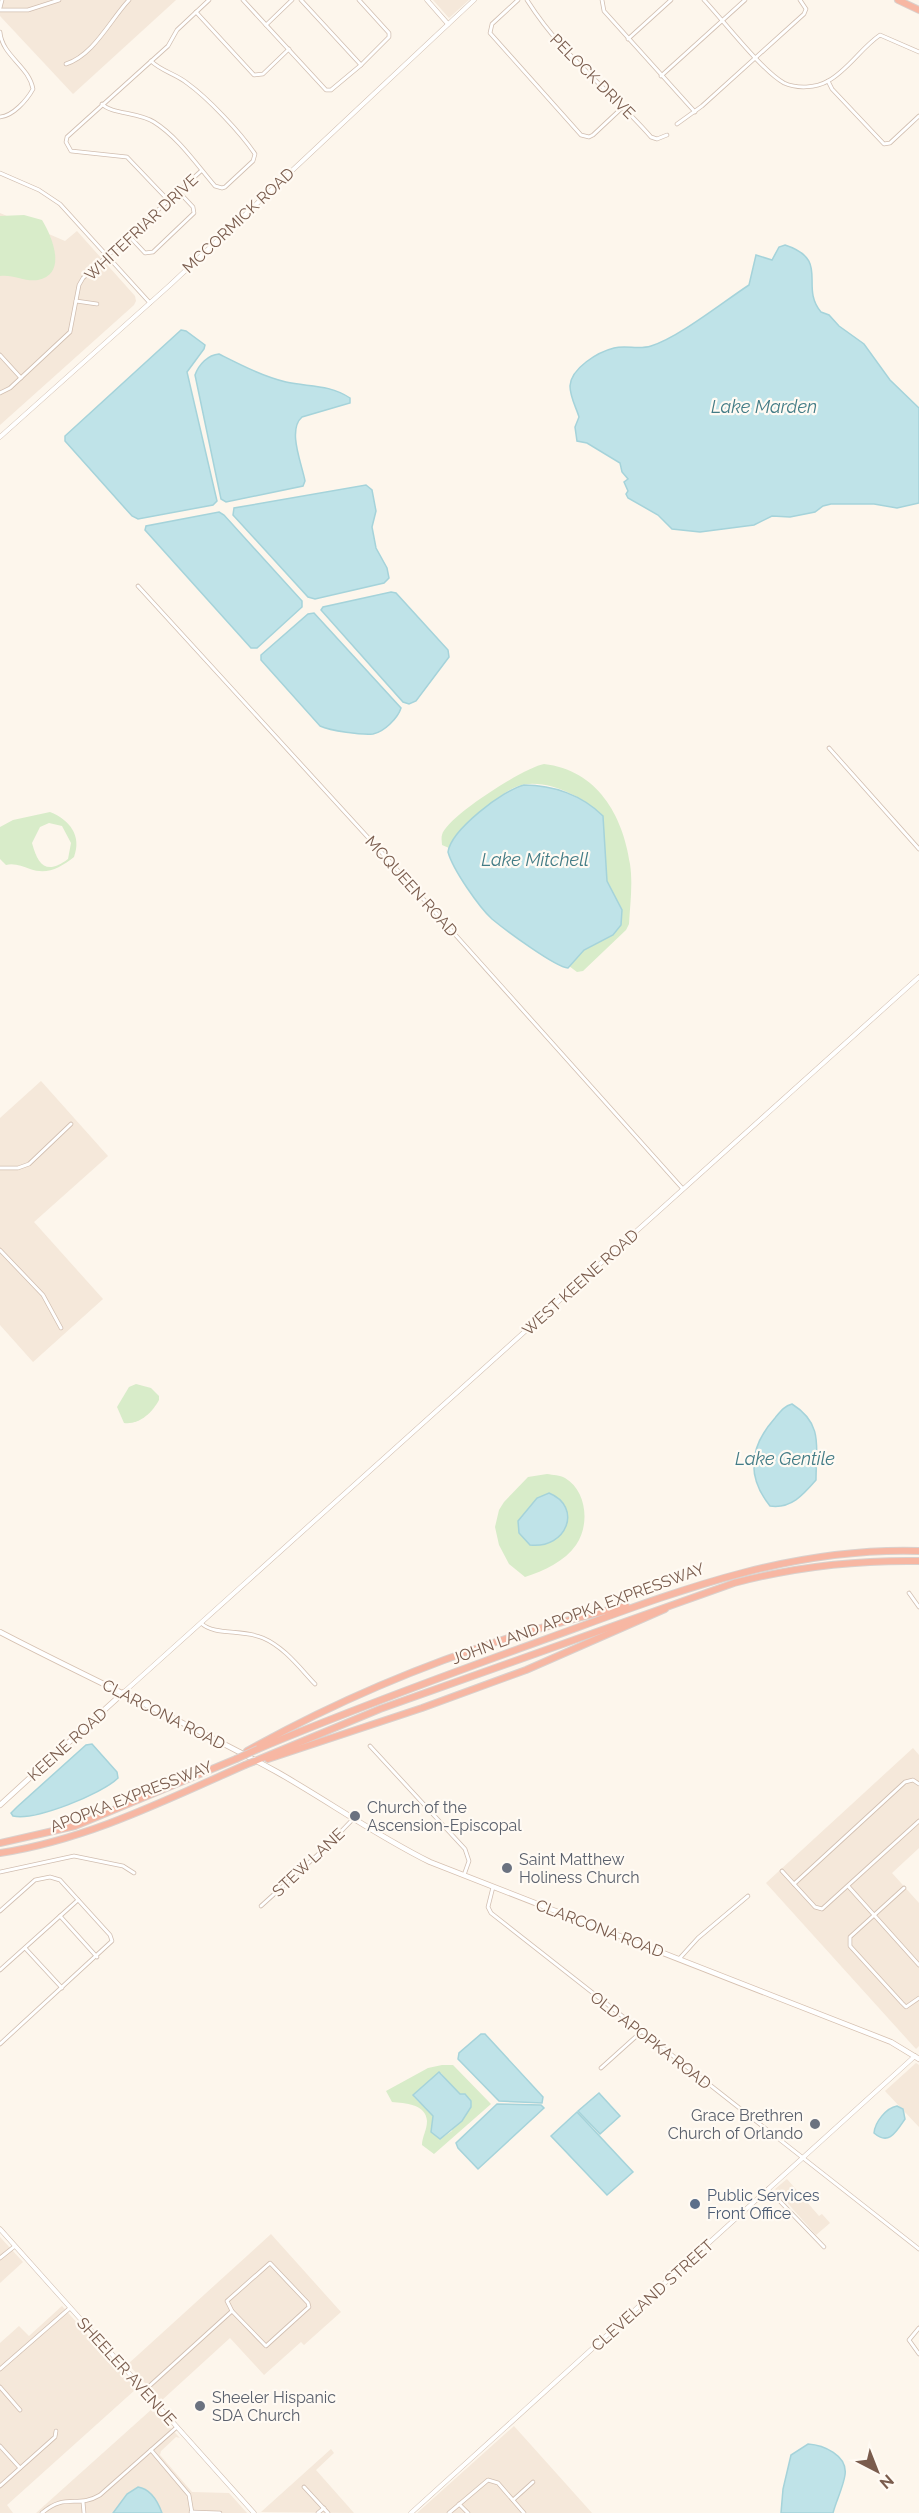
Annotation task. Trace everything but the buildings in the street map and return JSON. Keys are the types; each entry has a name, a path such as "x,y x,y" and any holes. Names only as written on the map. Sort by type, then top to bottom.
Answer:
{"highway":[{"path":"898,0 919,10"},
{"name":"JOHN LAND APOPKA EXPRESSWAY","path":"255,1748 387,1697 656,1599 749,1569 835,1554 919,1551"},
{"name":"JOHN LAND APOPKA EXPRESSWAY","path":"271,1756 380,1709 751,1578 846,1563 919,1561"},
{"path":"255,1748 342,1702 434,1665 542,1627 656,1599"},
{"path":"271,1756 422,1708 526,1670 662,1611 673,1604"},
{"name":"APOPKA EXPRESSWAY","path":"0,1843 75,1826 235,1759 255,1748"},
{"name":"APOPKA EXPRESSWAY","path":"0,1853 84,1832 271,1756"}],"main road":[{"name":"CLARCONA ROAD","path":"0,1632 67,1667 124,1692 277,1772 414,1854 891,2042 918,2056"},
{"name":"KEENE ROAD","path":"0,1804 124,1692"}],"street":[{"path":"2,0 0,9 28,10 59,0"},
{"path":"66,64 73,62 95,42 129,0"},
{"path":"169,201 127,157 77,153 68,147 67,137 168,46 177,30 209,0"},
{"path":"243,0 326,90 334,89 388,40 389,33 359,0"},
{"path":"266,24 292,0"},
{"path":"301,0 361,65"},
{"path":"427,0 448,24"},
{"name":"MCCORMICK ROAD","path":"0,437 150,303 474,0"},
{"path":"519,0 492,24 490,33 581,135 589,137 593,135 624,106"},
{"name":"PELOCK DRIVE","path":"527,0 566,52 592,79 624,106 651,137 657,139 667,135"},
{"path":"602,0 604,11 695,112"},
{"path":"628,39 671,0"},
{"path":"704,0 770,72 784,83 814,86 828,81 880,35 919,52"},
{"path":"662,75 745,0"},
{"path":"677,124 695,112 804,14 806,9 800,0"},
{"path":"196,12 254,75 262,74 289,50"},
{"path":"0,32 1,44 32,79 33,89 16,109 0,117"},
{"path":"102,104 108,110 132,113 153,122 167,133 215,186 222,188 253,162 255,154 203,96 151,60"},
{"path":"828,81 832,89 884,144 890,143 919,117"},
{"name":"WHITEFRIAR DRIVE","path":"0,393 10,388 70,332 79,285 83,278 201,171"},
{"path":"0,173 39,190 60,204 150,303"},
{"path":"129,236 148,254 193,216 194,210 179,191"},
{"path":"76,301 97,304"},
{"path":"0,355 21,378"},
{"name":"MCQUEEN ROAD","path":"138,586 366,835 683,1189"},
{"path":"829,748 919,849"},
{"name":"WEST KEENE ROAD","path":"241,1587 919,977"},
{"path":"0,1168 18,1168 29,1164 71,1124"},
{"path":"0,1250 43,1295 61,1328"},
{"name":"KEENE ROAD","path":"124,1692 241,1587"},
{"path":"909,1593 919,1607"},
{"path":"201,1623 211,1631 229,1630 261,1637 284,1651 315,1684"},
{"path":"369,1746 465,1849 469,1861 464,1875"},
{"path":"794,1884 905,1782 913,1780 919,1784"},
{"name":"STEW LANE","path":"261,1906 324,1849 354,1818"},
{"path":"782,1871 815,1907 825,1908 919,1821"},
{"path":"0,1872 74,1856 123,1866 134,1873"},
{"path":"0,1911 32,1883 45,1877 60,1880 111,1938 110,1945 0,2044"},
{"name":"OLD APOPKA ROAD","path":"493,1886 488,1907 491,1913 919,2249"},
{"path":"848,1887 919,1965"},
{"path":"904,1888 850,1936 850,1946 906,2007 919,1998"},
{"path":"679,1959 698,1938 748,1896"},
{"path":"0,1970 78,1900"},
{"path":"60,1916 97,1957"},
{"path":"25,1948 62,1988"},
{"path":"601,2068 641,2032"},
{"name":"CLEVELAND STREET","path":"414,2512 803,2157 918,2056"},
{"path":"768,2189 824,2247"},
{"name":"SHEELER AVENUE","path":"0,2229 254,2513"},
{"path":"0,2258 15,2246"},
{"path":"270,2263 308,2303 309,2307 266,2346 232,2311 228,2306 229,2298 270,2263"},
{"path":"0,2369 70,2308"},
{"path":"144,2391 232,2311"},
{"path":"919,2328 909,2340 919,2354"},
{"path":"0,2387 20,2410"},
{"path":"42,2513 52,2504 64,2500 91,2501 177,2427"},
{"path":"0,2486 55,2437 56,2431"},
{"path":"0,2446 20,2468"},
{"path":"151,2450 184,2487 189,2495 192,2512 220,2513"},
{"path":"449,2513 488,2480 498,2483 524,2513"},
{"path":"513,2500 533,2482"},
{"path":"304,2487 328,2513"},
{"path":"83,2502 84,2513"},
{"path":"459,2504 468,2513"},
{"path":"318,2513 324,2508"}],"shaded area":[{"path":"0,0 176,0 73,94 0,16"},
{"path":"433,0 469,0 449,18"},
{"path":"0,213 65,241 77,231 135,296 136,301 0,425"},
{"path":"41,1081 108,1156 34,1222 103,1299 33,1362 0,1325 0,1118"},
{"path":"913,1748 919,1755 919,1848 892,1873 919,1903 919,2046 916,2049 766,1883"},
{"path":"916,2063 919,2065 919,2127 885,2091"},
{"path":"787,2179 819,2216 822,2214 830,2223 816,2235 775,2189"},
{"path":"271,2234 341,2312 304,2345 301,2342 264,2375 230,2338 161,2401 128,2364"},
{"path":"0,2237 23,2262 0,2283"},
{"path":"62,2306 136,2389 7,2505 13,2513 0,2513 0,2343 19,2326 29,2336"},
{"path":"152,2409 180,2438 176,2437 161,2451 160,2455 192,2492 229,2493 247,2513 36,2513"},
{"path":"514,2426 592,2513 417,2513"},
{"path":"331,2449 334,2453 316,2470 354,2513 261,2512"}],"green space":[{"path":"24,215 42,220 53,244 55,263 53,270 38,280 0,276 0,216"},
{"path":"544,764 563,768 593,785 614,812 630,864 629,924 626,930 583,971 577,972 569,966 584,950 605,939 612,894 607,881 605,864 603,816 586,802 564,790 540,784 529,784 513,788 498,798 462,829 449,848 442,845 442,835 447,827 471,805 504,783"},
{"path":"50,812 57,815 68,824 75,836 74,857 64,864 48,871 6,865 0,859 0,827 13,820","holes":["49,823 62,826 71,843 68,859 61,864 44,866 37,857 32,843 40,827"]},
{"path":"136,1384 151,1388 159,1396 159,1400 153,1409 140,1420 124,1423 117,1407 129,1387"},
{"path":"547,1474 565,1478 578,1491 584,1509 583,1528 576,1545 566,1556 547,1568 525,1577 509,1564 499,1545 495,1527 499,1510 504,1502 528,1477"},
{"path":"453,2065 491,2104 434,2154 422,2145 427,2121 423,2111 414,2106 392,2102 386,2091 428,2068","holes":["441,2073 460,2095 452,2131 440,2139 431,2132 433,2116 414,2097"]}],"water":[{"name":"Lake Marden","path":"785,245 799,251 807,258 811,266 815,302 821,312 829,315 839,326 864,344 890,380 919,408 919,503 897,508 874,504 831,504 815,512 790,517 772,516 754,525 700,532 672,529 658,515 628,498 624,482 628,479 622,472 620,463 587,443 577,441 575,427 579,417 571,394 572,379 580,367 601,353 619,347 651,346 687,328 749,285 756,255 772,260 779,247"},
{"path":"181,330 186,331 205,345 187,372 217,501 213,505 138,519 132,516 65,441 65,436"},
{"path":"219,354 268,377 334,390 350,398 350,403 302,417 298,423 296,438 305,481 303,486 226,502 221,499 195,375 204,361"},
{"path":"366,485 372,490 376,511 372,527 376,548 387,568 389,578 384,583 315,599 308,597 233,515 234,508"},
{"path":"219,512 302,601 302,607 257,648 251,648 145,530 146,526"},
{"path":"391,592 396,593 448,650 449,657 416,701 409,704 403,702 321,610 323,607"},
{"path":"314,613 401,708 386,728 373,734 361,734 320,726 261,660 261,655 308,614"},
{"name":"Lake Mitchell","path":"524,785 556,789 586,802 603,816 607,881 622,910 621,925 613,935 584,950 568,968 541,955 492,919 467,888 448,852 458,833 479,812 504,794"},
{"name":"Lake Gentile","path":"792,1404 802,1412 814,1428 817,1447 816,1480 796,1500 784,1505 770,1506 762,1495 754,1472 756,1450 767,1429 782,1410"},
{"path":"549,1493 559,1499 566,1508 568,1517 566,1526 553,1541 530,1545 519,1533 518,1521 537,1498"},
{"path":"92,1744 117,1772 118,1778 98,1791 68,1805 36,1814 13,1816 11,1813 17,1807 86,1745"},
{"path":"481,2034 485,2034 543,2097 542,2103 499,2101 458,2059 459,2053"},
{"path":"439,2072 460,2094 465,2094 471,2101 471,2107 462,2121 440,2139 431,2132 433,2116 413,2095"},
{"path":"599,2093 620,2116 600,2134 578,2111"},
{"path":"497,2104 541,2105 544,2108 478,2169 456,2143"},
{"path":"897,2106 903,2109 905,2119 892,2136 879,2137 874,2133 876,2124 889,2110"},
{"path":"577,2112 633,2172 607,2195 551,2136"},
{"path":"808,2444 821,2446 833,2452 843,2462 845,2475 833,2513 781,2513 783,2489 791,2455"},
{"path":"138,2487 150,2493 162,2513 113,2513 127,2494"}],"place":[{"name":"Church of the Ascension-Episcopal","path":"355,1816"},
{"name":"Saint Matthew Holiness Church","path":"507,1868"},
{"name":"Grace Brethren Church of Orlando","path":"815,2124"},
{"name":"Public Services Front Office","path":"695,2204"},
{"name":"Sheeler Hispanic SDA Church","path":"200,2406"}]}
